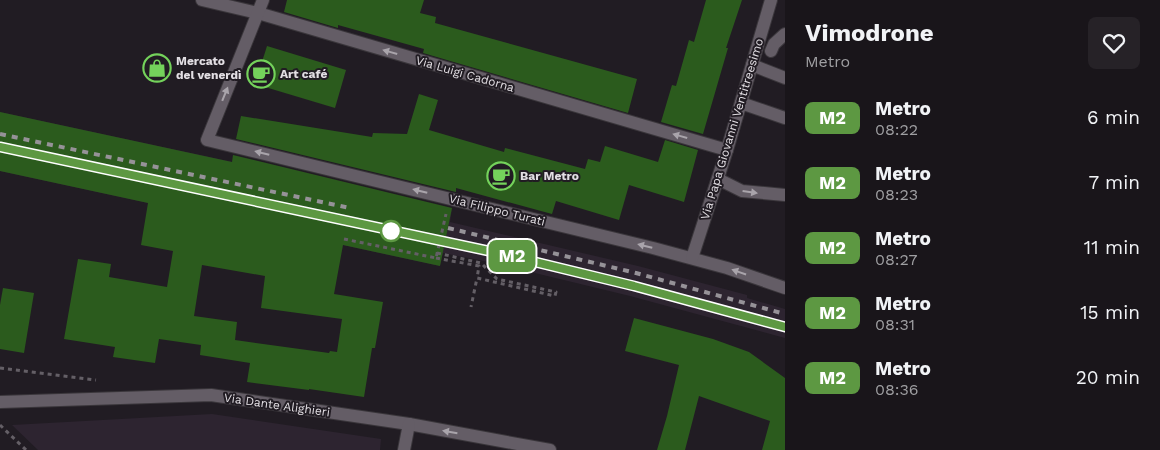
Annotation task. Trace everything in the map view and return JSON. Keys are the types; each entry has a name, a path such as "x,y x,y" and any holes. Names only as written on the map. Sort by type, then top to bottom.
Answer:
{"street":[{"name":"Via Luigi Cadorna","path":"202,0 258,13 727,150"},
{"path":"258,13 263,0"},
{"name":"Via Papa Giovanni Ventitreesimo","path":"692,258 727,150 771,0"},
{"name":"Via Filippo Turati","path":"258,13 207,140 692,258 785,288"},
{"path":"771,51 774,44 785,34"},
{"path":"752,65 785,78"},
{"path":"741,103 785,118"},
{"path":"718,178 742,191 785,195"},
{"name":"Via Dante Alighieri","path":"0,402 211,396 409,424 550,450"},
{"path":"404,450 409,424"}],"path":[{"path":"437,255 445,217"},
{"path":"344,239 480,263 497,279 556,292 555,296 477,278"},
{"path":"437,255 480,266 471,307"},
{"path":"0,425 26,450"}],"shaded area":[{"path":"0,112 452,209 450,222 638,266 747,295 747,298 785,309 785,338 630,296 494,263 443,253 440,266 0,171"},
{"path":"212,414 381,439 380,450 38,450 12,425"}],"building":[{"path":"287,0 424,0 420,13 436,17 435,23 637,79 628,113 423,53 424,49 338,25 338,28 284,12"},
{"path":"706,0 742,0 726,48 728,48 703,134 661,122 672,85 676,86 689,40 694,42"},
{"path":"267,46 346,70 335,108 255,84"},
{"path":"419,94 438,100 429,130 504,152 505,148 585,169 588,159 600,162 605,146 658,162 665,140 698,150 684,202 629,185 619,220 556,201 552,214 456,188 456,192 236,139 241,116 372,137 373,133 407,134"},
{"path":"0,112 232,162 233,155 452,208 440,266 343,245 334,294 383,302 375,348 372,348 364,397 247,382 250,363 200,355 201,345 159,339 155,363 113,357 115,347 64,339 78,259 111,264 109,277 167,287 173,251 141,245 148,203 0,171","holes":["202,265 265,276 261,308 342,319 337,352 330,351 329,353 235,340 237,322 194,316"]},
{"path":"3,288 34,293 24,353 0,349 0,305"},
{"path":"634,318 713,339 749,352 785,378 785,450 762,450 770,421 699,396 685,450 657,450 679,365 625,351"}],"railway":[{"path":"0,134 350,208"},
{"path":"0,147 347,222"},
{"path":"448,228 636,273 785,314"},
{"path":"445,243 555,267 785,327"}],"metro line":[{"name":"M2","path":"0,147 498,253 634,286 785,327"}],"place":[{"name":"Mercato del venerdì","path":"157,68"},
{"name":"Art café","path":"261,74"},
{"name":"Bar Metro","path":"501,176"}]}
